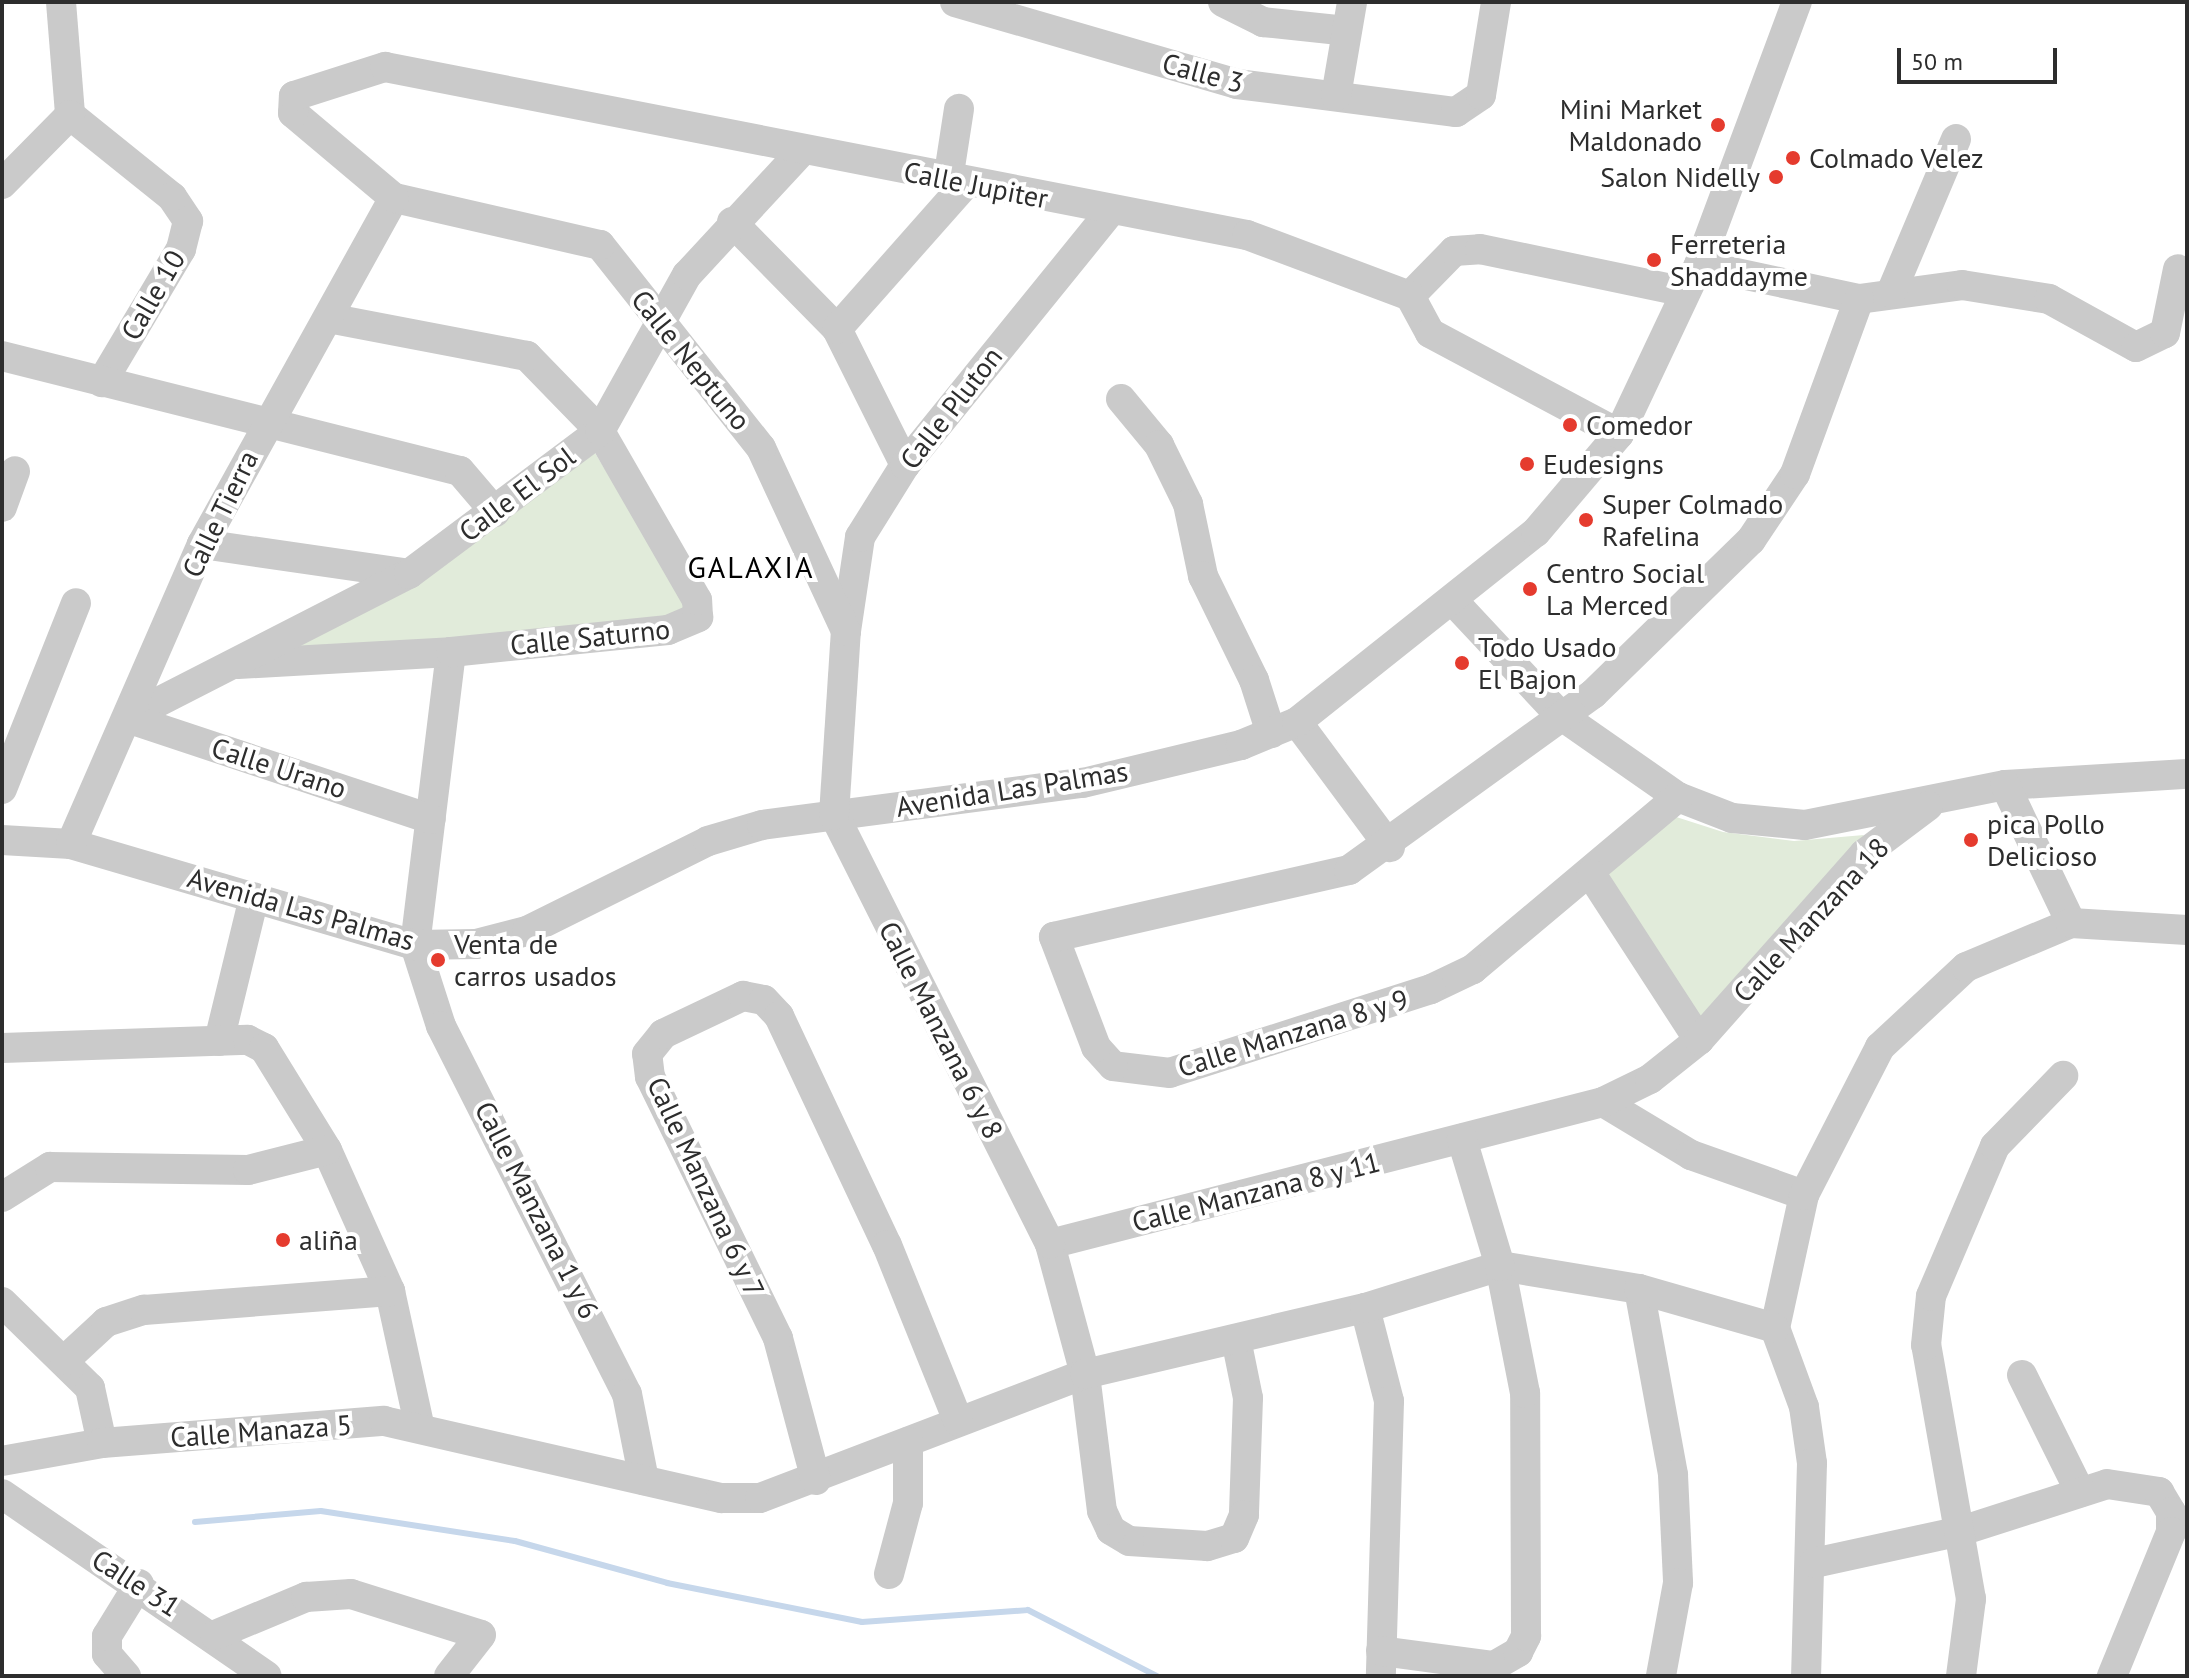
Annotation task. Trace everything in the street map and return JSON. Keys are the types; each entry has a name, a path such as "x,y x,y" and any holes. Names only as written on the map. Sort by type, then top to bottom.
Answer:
{"street":[{"path":"2,184 70,115 61,2"},
{"name":"Calle 3","path":"955,2 1237,84 1456,112 1481,95 1496,2"},
{"path":"1223,2 1263,22 1350,16 1336,96"},
{"name":"Avenida Las Palmas","path":"2,840 71,844 415,945 476,944 527,931 708,841 834,815 1083,783 1284,728 1455,603 1580,488 1619,434 1699,265 1797,2"},
{"name":"Calle Jupiter","path":"292,103 304,87 385,67 1292,247 1410,296"},
{"name":"Calle Neptuno","path":"292,103 303,123 394,198 600,245 761,448 846,631 834,815"},
{"path":"837,329 957,182 959,109"},
{"name":"Calle 10","path":"70,115 172,197 188,221 181,249 102,382"},
{"path":"1891,293 1956,139"},
{"name":"Calle El Sol","path":"127,718 409,574 600,431 687,275 732,222 802,151"},
{"name":"Calle Tierra","path":"71,844 202,544 265,423 333,319 394,198"},
{"name":"Calle Pluton","path":"846,631 860,537 905,465 1110,212"},
{"path":"732,222 837,329 905,465"},
{"path":"1619,434 1430,333 1410,296 1447,256 1480,249 1685,292"},
{"path":"1699,265 1859,299 1962,285 2049,299 2136,347 2165,333 2178,269"},
{"path":"1121,399 1159,445 1188,504 1203,576 1254,680 1284,728 1390,847 1559,714 1593,694 1751,540 1795,474 1859,299"},
{"name":"Calle Saturno","path":"333,319 527,356 600,431 697,600 698,617 668,630 451,652"},
{"path":"2,356 460,471 495,512"},
{"path":"2,507 15,471"},
{"path":"202,544 409,574"},
{"path":"2,789 76,603"},
{"path":"1455,603 1559,714 1678,797 1732,818 1805,825 1928,806 2005,785 2187,774"},
{"path":"238,664 451,652 415,945"},
{"name":"Calle Urano","path":"127,718 431,819"},
{"path":"2005,785 2071,923"},
{"path":"1678,797 1591,874 1699,1040"},
{"name":"Calle Manzana 18","path":"1603,1102 1650,1079 1699,1040 1864,854 1928,806"},
{"name":"Calle Manzana 6 y 8","path":"834,815 1050,1244 1085,1374 1111,1530 1129,1541 1207,1546 1234,1538 1244,1515 1248,1398 1236,1339"},
{"name":"Calle Manzana 8 y 9","path":"1390,847 1349,870 1054,937 1096,1047 1113,1066 1170,1073 1431,989 1473,969 1591,874"},
{"path":"219,1041 254,897"},
{"path":"1806,1676 1814,1563 1804,1407 1775,1328 1804,1195 1880,1047 1966,967 2071,923 2187,930"},
{"name":"Calle Manzana 1 y 6","path":"415,945 441,1026 627,1394 644,1480"},
{"name":"Calle Manzana 6 y 7","path":"816,1480 778,1338 650,1077 647,1054 663,1034 743,996 764,1000 779,1016 887,1245 958,1421"},
{"path":"2,1048 219,1041 264,1048 327,1150 390,1291 419,1424"},
{"path":"1961,1676 1971,1599 1926,1345 1931,1296 1995,1146 2063,1076"},
{"path":"1603,1102 1691,1155 1804,1195"},
{"name":"Calle Manzana 8 y 11","path":"1050,1244 1603,1102"},
{"path":"1365,1308 1389,1401 1381,1665 1494,1666 1518,1652 1526,1636 1525,1393 1500,1266 1462,1139"},
{"path":"2,1197 50,1167 248,1170 327,1150"},
{"path":"1500,1266 1639,1289 1775,1328"},
{"name":"Calle Manaza 5","path":"2,1461 102,1443 419,1424 721,1498 760,1498 816,1480 958,1421 1085,1374 1365,1308 1500,1266"},
{"path":"1639,1289 1673,1475 1678,1583 1661,1676"},
{"path":"65,1360 106,1322 144,1310 390,1291"},
{"path":"2,1302 65,1360 90,1388 102,1443"},
{"path":"2022,1375 2080,1492"},
{"path":"889,1574 908,1503 908,1442"},
{"path":"1814,1563 1961,1531 2080,1492 2131,1483 2159,1492 2171,1512 2171,1532 2112,1676"},
{"name":"Calle 31","path":"2,1494 215,1635 267,1676"},
{"path":"126,1676 107,1654 107,1636 139,1584"},
{"path":"215,1635 327,1591 481,1635 449,1676"}],"green space":[{"path":"590,445 695,615 450,645 280,648"},
{"path":"1670,815 1723,832 1794,841 1864,835 1770,951 1698,1022 1598,873"}],"waterway":[{"path":"195,1522 321,1511 515,1541 667,1583 862,1622 1028,1610 1157,1676"}],"place":[{"name":"Mini Market Maldonado","path":"1718,125"},
{"name":"Colmado Velez","path":"1793,158"},
{"name":"Salon Nidelly","path":"1776,177"},
{"name":"Ferreteria Shaddayme","path":"1654,260"},
{"name":"Comedor","path":"1570,425"},
{"name":"Eudesigns","path":"1527,464"},
{"name":"Super Colmado Rafelina","path":"1586,520"},
{"name":"Centro Social La Merced","path":"1530,589"},
{"name":"Todo Usado El Bajon","path":"1462,663"},
{"name":"pica Pollo Delicioso","path":"1971,840"},
{"name":"Venta de carros usados","path":"438,960"},
{"name":"aliña","path":"283,1240"}],"district":[{"name":"GALAXIA","path":"751,567"}]}
